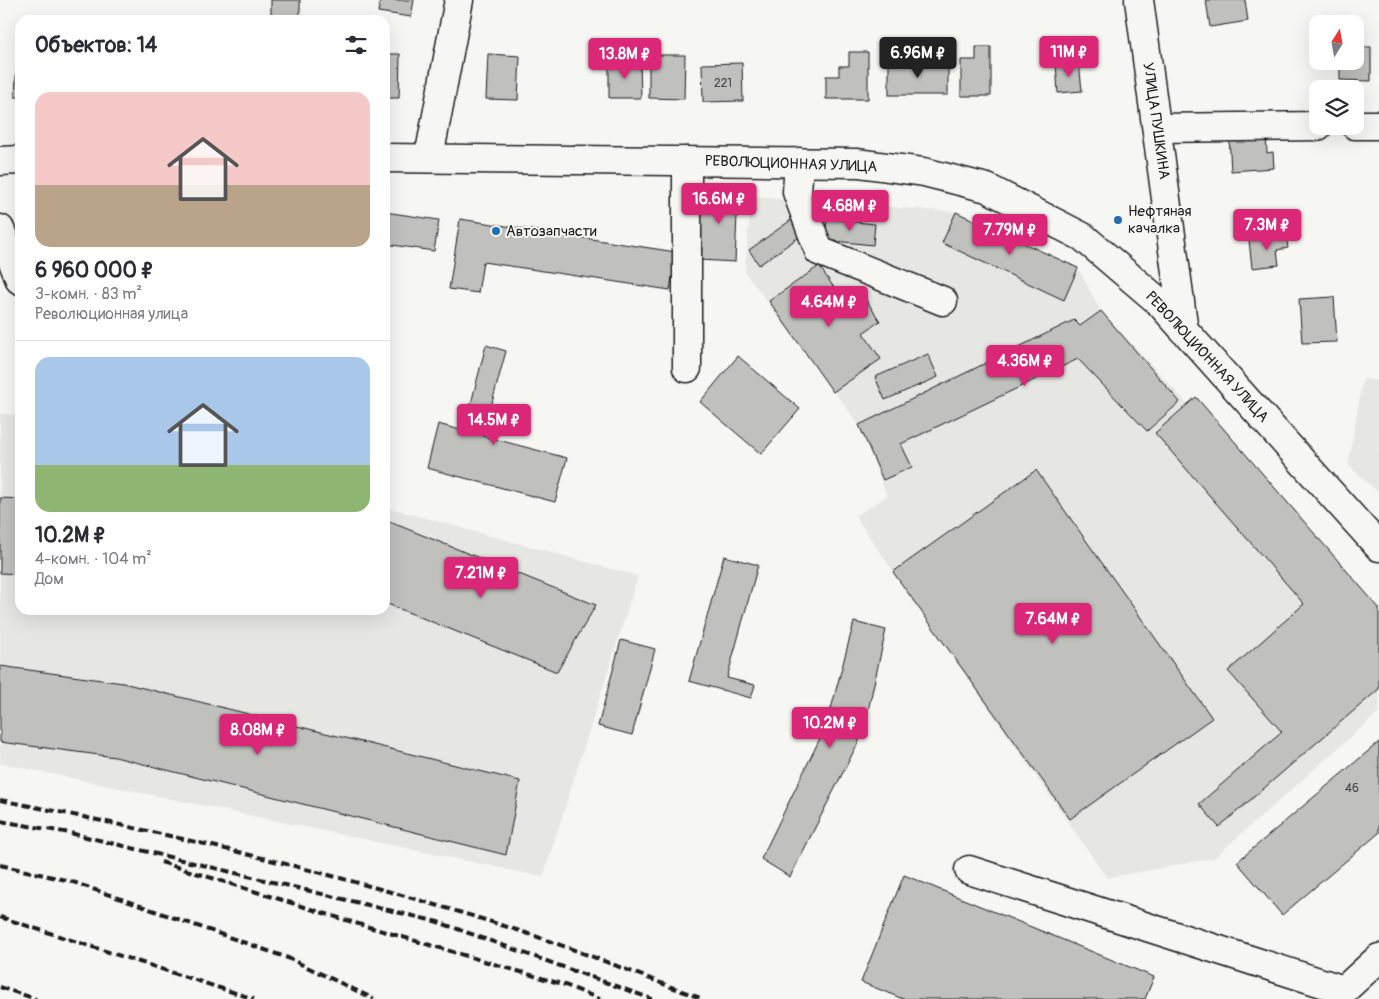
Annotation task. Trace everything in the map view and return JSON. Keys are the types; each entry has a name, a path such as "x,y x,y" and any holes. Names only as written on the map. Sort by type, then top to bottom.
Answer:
{"main road":[{"path":"429,157 459,0"},
{"name":"УЛИЦА ПУШКИНА","path":"1139,0 1184,331"},
{"path":"1364,125 1379,124"},
{"path":"1157,128 1309,126"},
{"name":"РЕВОЛЮЦИОННАЯ УЛИЦА","path":"390,158 858,163 924,172 987,188 1083,237 1158,301 1379,547"},
{"path":"0,161 15,160"},
{"path":"687,161 687,368"},
{"path":"799,162 797,192 819,251 942,302"},
{"path":"0,229 15,267"},
{"path":"969,870 1344,990 1379,958"}],"shaded area":[{"path":"751,197 956,212 1078,268 1101,311 1379,609 1379,712 1214,858 1107,878 855,516 887,496 859,425 745,272"},
{"path":"1363,379 1379,381 1379,493 1348,465"},
{"path":"0,414 15,415 15,615 390,615 390,508 638,576 543,877 0,763"}],"building":[{"path":"271,0 300,0 300,15 271,15"},
{"path":"380,0 414,0 411,17 378,12"},
{"path":"1206,0 1245,0 1248,21 1210,27"},
{"path":"976,47 991,47 991,96 961,96 961,60 976,60"},
{"path":"1364,47 1371,47 1371,81 1340,80 1340,70 1364,70"},
{"path":"849,52 868,52 868,99 826,99 826,76 839,76 839,66 849,66"},
{"path":"390,54 400,54 399,98 390,98"},
{"path":"488,54 520,56 518,100 486,99"},
{"path":"649,55 685,55 684,99 649,98"},
{"path":"640,62 641,98 609,98 609,63"},
{"path":"889,62 948,62 948,95 889,95"},
{"path":"1079,62 1082,91 1058,93 1056,64"},
{"path":"742,63 743,101 703,102 702,64"},
{"path":"1266,134 1267,153 1273,152 1274,168 1231,171 1229,136"},
{"path":"702,189 738,190 735,262 699,260"},
{"path":"956,212 1078,268 1064,300 942,243"},
{"path":"390,213 439,220 434,251 390,245"},
{"path":"460,219 676,252 670,290 483,262 478,293 449,289"},
{"path":"827,219 875,224 873,245 825,240"},
{"path":"791,220 802,235 759,265 749,250"},
{"path":"1286,235 1288,248 1277,250 1279,265 1252,268 1249,240"},
{"path":"819,266 846,305 862,294 880,321 863,333 881,359 833,392 769,301"},
{"path":"1334,297 1337,342 1302,343 1299,299"},
{"path":"1101,311 1180,402 1147,431 1078,359 901,444 912,467 883,480 859,425 1074,320 1080,326"},
{"path":"486,345 506,351 483,436 567,458 555,502 427,468 438,424 464,431"},
{"path":"928,354 938,377 885,400 875,377"},
{"path":"738,356 800,409 761,454 700,402"},
{"path":"1196,397 1379,608 1379,689 1219,827 1199,804 1282,732 1228,671 1304,604 1155,433"},
{"path":"1036,470 1212,718 1070,819 893,572"},
{"path":"0,498 15,499 15,574 0,573"},
{"path":"390,522 596,605 557,672 390,605"},
{"path":"724,556 758,565 727,678 755,685 751,698 689,681"},
{"path":"854,622 886,630 863,733 790,877 761,859 827,724"},
{"path":"621,640 655,649 632,735 598,726"},
{"path":"0,666 123,683 520,781 506,855 115,757 0,742"},
{"path":"1379,742 1379,833 1282,915 1237,862"},
{"path":"904,875 1154,977 1145,999 903,999 861,982"}],"railway":[{"path":"0,800 199,843 396,894 526,933 703,999"},
{"path":"0,821 70,833 438,922 652,999"},
{"path":"161,862 352,922 565,985 600,999"},
{"path":"0,865 70,881 288,958 374,999"},
{"path":"0,917 254,999"},
{"path":"0,987 36,999"}],"place":[{"name":"Нефтяная качалка","path":"1118,220"},
{"name":"Автозапчасти","path":"496,231"}]}
